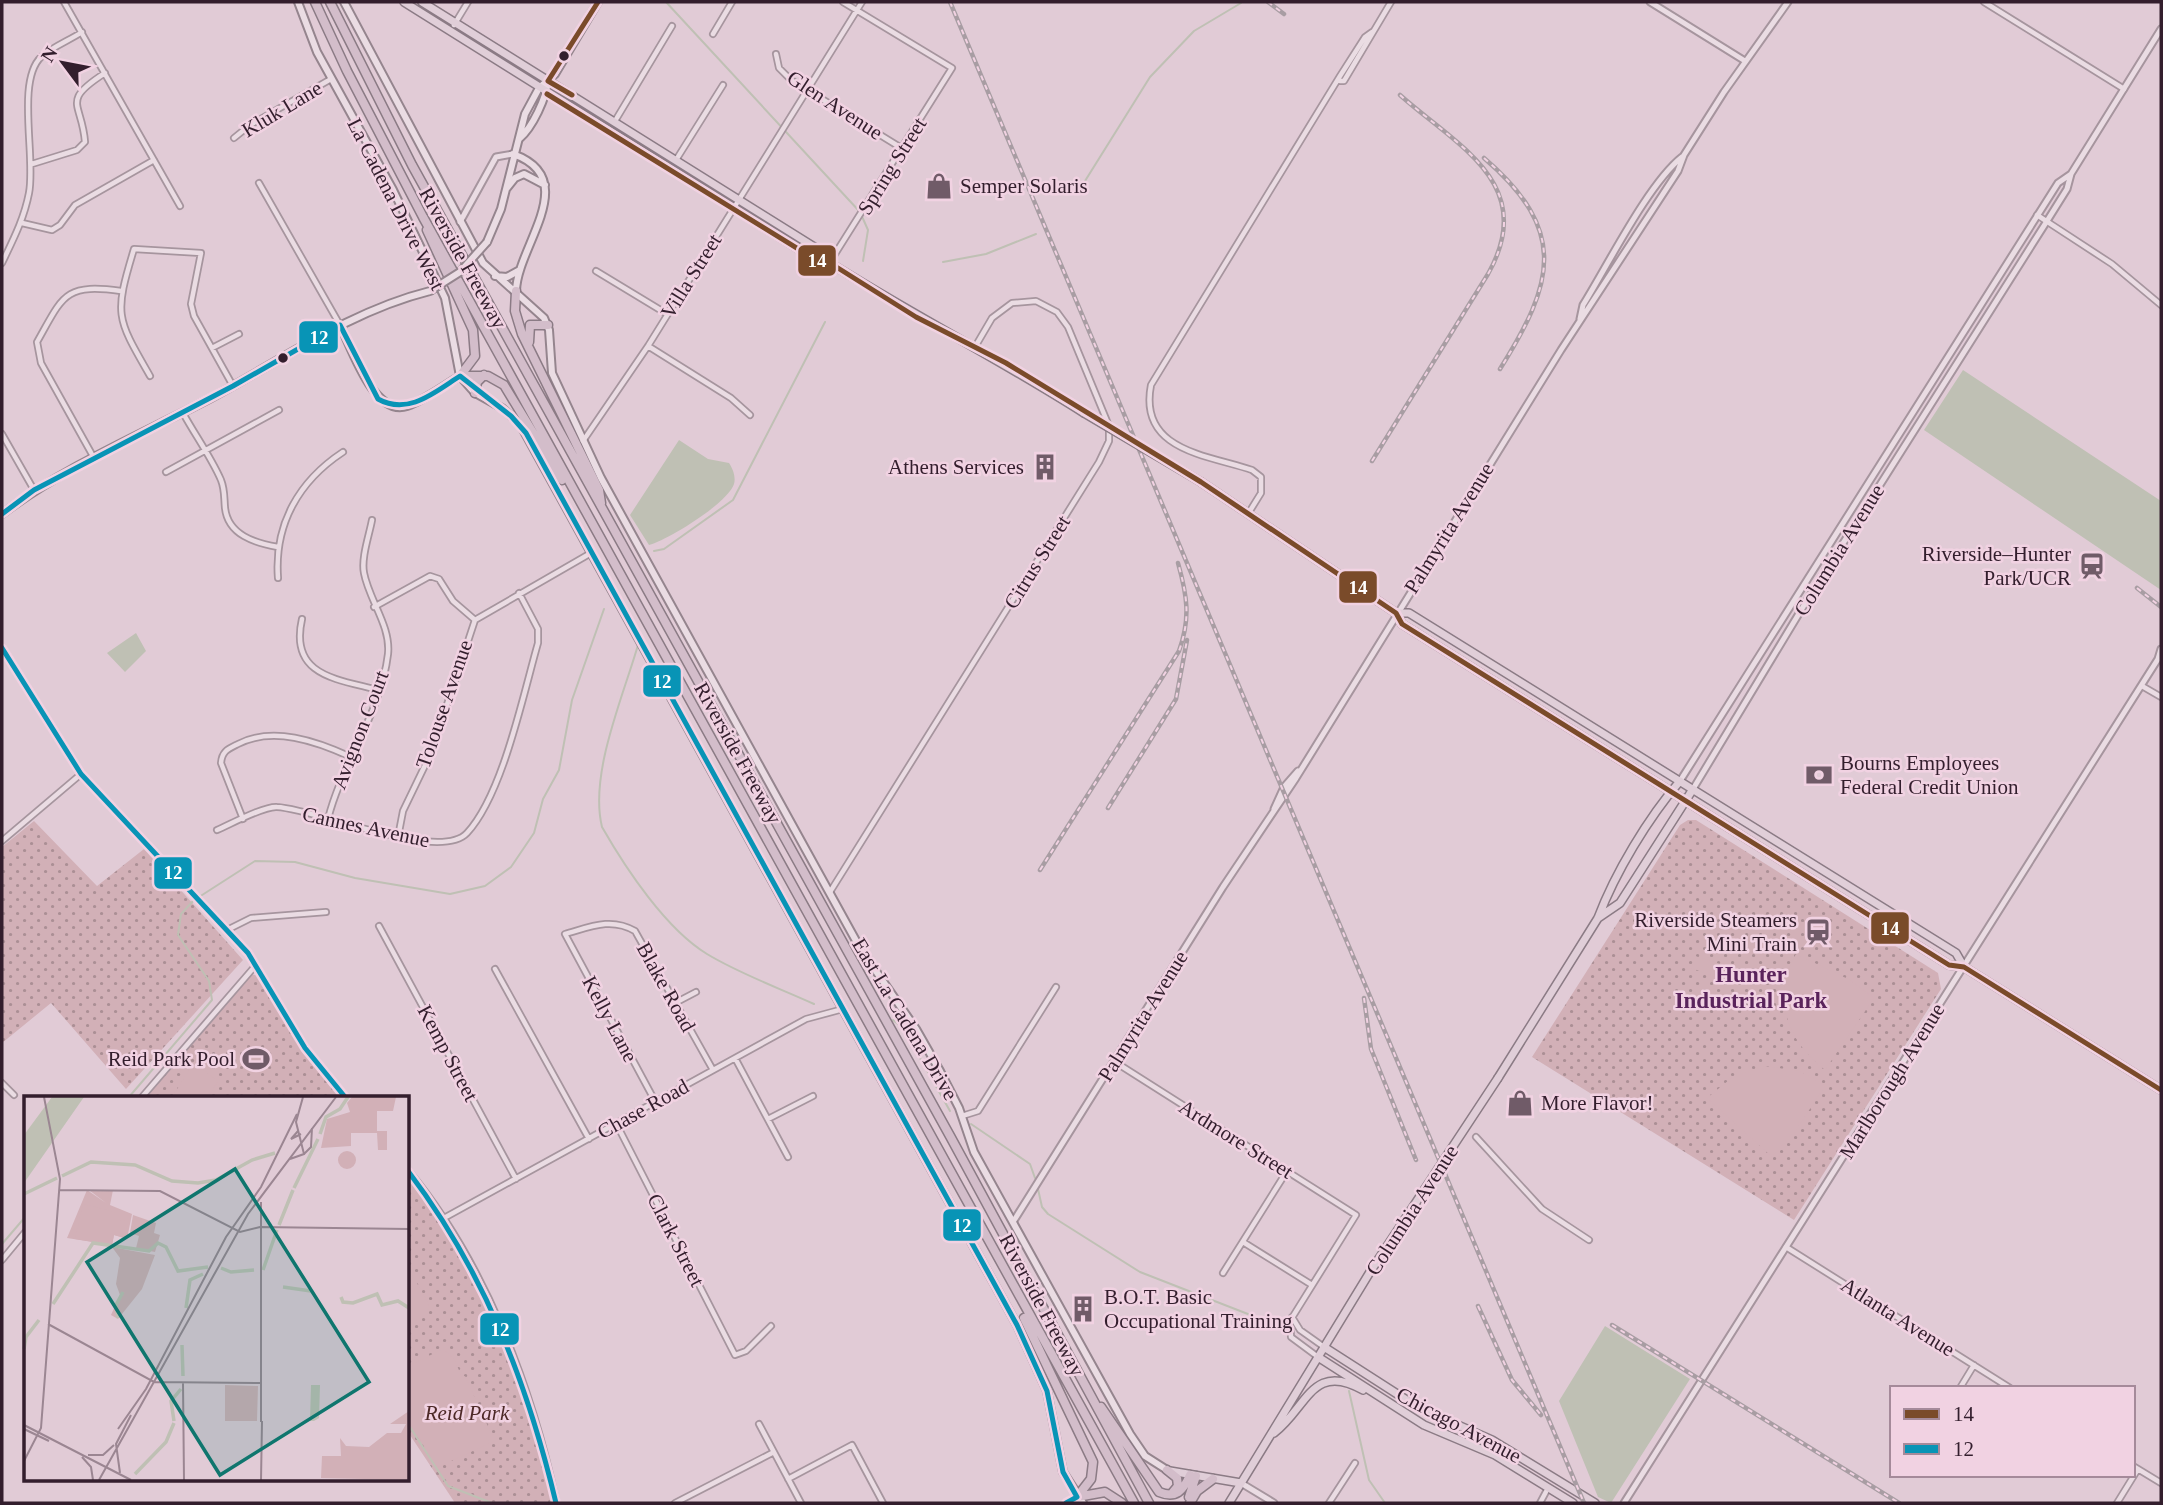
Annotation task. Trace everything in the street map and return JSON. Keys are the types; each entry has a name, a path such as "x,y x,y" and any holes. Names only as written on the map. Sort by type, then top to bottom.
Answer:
{"highway":[{"name":"Riverside Freeway","path":"315,2 347,71 423,217 522,391 589,520 1134,1503"},
{"name":"Riverside Freeway","path":"330,2 390,126 1149,1503"},
{"path":"423,217 431,244 473,330 475,356 460,376"},
{"path":"516,291 515,311 533,355 599,490 603,512"},
{"path":"533,355 528,328 533,324 548,325"},
{"path":"460,376 484,375 495,379 509,391 589,520"},
{"path":"475,393 477,383 484,375"},
{"path":"1010,1283 1011,1294 1063,1395 1093,1462 1091,1479 1080,1500"},
{"path":"1090,1394 1110,1417 1153,1488 1163,1494 1180,1492 1193,1475"},
{"path":"1163,1494 1178,1486 1177,1478 1167,1470"},
{"path":"1189,1503 1193,1475"},
{"path":"1189,1503 1197,1491 1213,1479"},
{"path":"1080,1500 1105,1492 1122,1503"}],"main road":[{"name":"La Cadena Drive West","path":"298,2 331,79 393,190 445,298 460,376"},
{"path":"344,2 483,263 495,276 535,306 548,325"},
{"path":"404,2 821,263 830,263 916,317 975,347 1201,482 1396,613 1402,624 1685,803 1949,965 1964,967 2161,1090"},
{"path":"422,2 827,255 830,263"},
{"path":"2,514 34,490 183,413 340,325 378,308 430,291 460,272 487,242 504,192 519,139 519,130 539,88 548,81 598,2"},
{"path":"519,139 547,93 548,81"},
{"path":"513,154 534,164 541,172 545,186 545,201 516,291"},
{"path":"504,192 515,178 524,174 545,186"},
{"path":"495,276 513,275 522,268"},
{"path":"340,325 378,399 391,407 410,405 460,376 475,393 502,408 520,424 1017,1325 1047,1391 1063,1472 1080,1500"},
{"name":"East La Cadena Drive","path":"548,325 552,373 583,441 860,948 916,1029 961,1116 974,1152 1137,1446 1152,1462 1167,1470 1241,1483"},
{"path":"1396,613 1409,613 1693,789 1956,953 1964,967"},
{"name":"Columbia Avenue","path":"1229,1503 1324,1347 1598,918 1607,894 1680,781"},
{"name":"Columbia Avenue","path":"1598,918 1620,903 1693,789"},
{"name":"Chicago Avenue","path":"1324,1347 1419,1408 1492,1440 1595,1503"},
{"name":"Chicago Avenue","path":"1318,1357 1424,1425 1495,1455 1573,1503"},
{"path":"1269,1436 1296,1413 1306,1395 1324,1382 1344,1382 1386,1401"},
{"path":"1549,1488 1555,1478"}],"street":[{"path":"64,2 180,206"},
{"path":"449,31 468,2"},
{"path":"713,34 732,2"},
{"path":"843,2 857,10"},
{"name":"Villa Street","path":"583,441 648,346 862,2"},
{"path":"1248,514 1261,494 1261,477 1252,470 1183,449 1168,440 1152,417 1150,390 1157,372 1391,2"},
{"path":"1650,2 1745,61"},
{"name":"Palmyrita Avenue","path":"1013,1222 1579,322 1678,171 1684,155 1745,61 1788,2"},
{"path":"1984,2 2124,89"},
{"name":"Spring Street","path":"830,263 952,68 857,10"},
{"path":"615,121 672,26"},
{"name":"Columbia Avenue","path":"1693,789 1858,519 2067,189 2071,174 2161,29"},
{"path":"2,261 22,223 32,164 26,104 33,70 41,58 82,32"},
{"name":"Glen Avenue","path":"776,54 784,74 903,149"},
{"path":"32,164 77,150 85,142 75,108 77,100 88,84 105,73"},
{"name":"Kluk Lane","path":"234,138 250,125 331,79"},
{"path":"676,160 723,85"},
{"path":"460,222 496,157 513,154"},
{"name":"Palmyrita Avenue","path":"1579,322 1583,305 1639,215 1670,167 1684,155"},
{"path":"22,223 52,230 60,225 75,205 154,160"},
{"name":"Columbia Avenue","path":"1680,781 2037,215 2058,183 2071,174"},
{"path":"259,183 340,325"},
{"path":"2037,215 2112,264 2161,304"},
{"path":"150,376 123,329 121,291 134,249 201,253 191,304 194,316 233,386"},
{"path":"596,271 667,314"},
{"path":"94,458 41,363 37,342 58,305 74,291 95,287 121,291"},
{"path":"1984,299 1994,305"},
{"name":"Citrus Street","path":"830,892 1099,462 1109,441 1109,426 1068,327 1053,309 1031,301 1007,305 992,318 975,347"},
{"path":"211,348 239,334"},
{"path":"648,346 731,398 750,415"},
{"path":"166,472 279,410"},
{"path":"183,413 221,480 225,510 230,522 241,534 255,543 278,547"},
{"path":"2,433 34,490"},
{"path":"278,578 278,547 282,528 302,489 325,464 343,452"},
{"path":"1849,513 1858,519"},
{"name":"Avignon Court","path":"328,819 338,783 366,725 378,690 388,643 387,632 374,607 363,570 372,520"},
{"name":"Tolouse Avenue","path":"398,837 403,811 431,753 475,620 592,552"},
{"path":"374,607 430,576 439,579 453,601 475,620"},
{"name":"Cannes Avenue","path":"217,830 274,806 398,837 447,844 465,835 475,822 497,780 538,643 538,629 519,593"},
{"path":"302,619 302,650 314,669 325,676 378,690"},
{"path":"1773,633 1784,639"},
{"path":"2,648 82,774 197,896 256,965 305,1048 344,1096"},
{"name":"Marlborough Avenue","path":"1624,1503 2160,658 2161,649"},
{"path":"1756,659 1767,667"},
{"path":"2142,685 2161,697"},
{"path":"243,819 220,763 222,754 229,748 256,736 275,734 351,757"},
{"path":"2,841 82,774"},
{"path":"227,930 251,918 326,912"},
{"name":"Blake Road","path":"565,934 602,923 622,923 635,931 713,1070"},
{"name":"Kemp Street","path":"379,926 516,1179"},
{"name":"Kelly Lane","path":"565,934 656,1103"},
{"path":"143,1096 256,965"},
{"path":"495,969 589,1139"},
{"path":"961,1116 978,1111 1056,987"},
{"path":"676,1003 696,992"},
{"name":"Chase Road","path":"444,1218 806,1019 844,1009"},
{"path":"735,1058 788,1157"},
{"name":"Ardmore Street","path":"1115,1062 1356,1215 1312,1285"},
{"path":"2,1083 14,1095"},
{"path":"768,1119 813,1096"},
{"name":"Clark Street","path":"617,1125 735,1355 746,1351 771,1326"},
{"path":"1476,1137 1542,1209 1589,1240"},
{"path":"1223,1273 1287,1171"},
{"path":"410,1174 444,1218 502,1332 536,1423 556,1503"},
{"path":"2,1260 24,1233"},
{"path":"1243,1242 1312,1285 1292,1316 1288,1329 1291,1337 1318,1357"},
{"name":"Atlanta Avenue","path":"1786,1247 2007,1386"},
{"path":"1292,1316 1300,1330 1324,1347"},
{"path":"1960,1386 1974,1365"},
{"path":"759,1424 802,1503"},
{"path":"788,1479 852,1445 884,1503"},
{"path":"675,1503 774,1452"},
{"path":"1329,1503 1354,1463"},
{"path":"2136,1467 2161,1483"},
{"path":"2117,1503 2131,1477"},
{"path":"1241,1483 1274,1503"},
{"path":"1540,1503 1549,1488"},
{"path":"1066,1503 1080,1500"}],"green space":[{"path":"1688,820 1696,820 1938,973 1941,989 1794,1220 1532,1057 1680,825"},
{"path":"34,821 97,886 144,849 243,960 126,1089 51,1003 2,1043 2,847"},
{"path":"1796,954 1850,980 1874,998 1825,1070 1801,1046 1787,1017 1785,986"},
{"path":"1695,956 1720,964 1716,977 1691,968"},
{"path":"250,974 260,976 314,1066 341,1096 146,1096"},
{"path":"193,1064 218,1081 209,1096 173,1096"},
{"path":"1764,1066 1800,1071 1825,1086 1796,1130 1772,1157 1707,1098 1734,1076"},
{"name":"Reid Park","path":"410,1178 458,1252 498,1331 529,1414 553,1503 455,1503 410,1435"},
{"path":"410,1271 429,1305 427,1314 410,1324"},
{"path":"443,1349 454,1359 462,1377 465,1376 491,1433 488,1444 436,1468 410,1422 410,1365"}],"shaded area":[{"path":"1963,370 2161,501 2161,590 1924,430"},
{"path":"679,440 708,459 729,463 734,473 734,484 721,501 696,520 649,545 630,515"},
{"path":"136,633 146,651 125,672 107,653"},
{"path":"1605,1326 1690,1379 1611,1503 1598,1497 1559,1401"}],"waterway":[{"path":"666,2 860,212 868,230 863,261"},
{"path":"1080,189 1150,77 1194,31 1241,3"},
{"path":"2,17 2,53"},
{"path":"943,262 986,254 1036,234"},
{"path":"654,551 664,549 733,500 825,322"},
{"path":"199,897 255,861 295,862 355,878 450,894 485,886 511,867 534,833 543,799 559,770 572,700 604,609"},
{"path":"638,645 604,760 599,806 602,827 648,897 692,943 733,968 814,1004"},
{"path":"130,1096 212,1000 209,981 178,935 181,914 194,900"},
{"path":"893,1020 903,1028 950,1111"},
{"path":"971,1124 1030,1164 1035,1178"},
{"path":"1038,1189 1042,1207 1048,1214 1140,1272 1276,1325"},
{"path":"2,1244 24,1218"},
{"path":"1349,1391 1369,1480 1385,1503"},
{"path":"410,1427 448,1486 492,1503"}],"railway":[{"path":"950,2 1584,1503"},
{"path":"1268,2 1284,14"},
{"path":"1372,461 1488,274 1501,243 1504,215 1498,191 1484,170 1466,150 1400,95"},
{"path":"1484,158 1511,184 1530,210 1541,234 1544,259 1541,284 1532,310 1500,369"},
{"path":"1040,870 1179,651 1185,628 1186,607 1178,563"},
{"path":"2137,588 2161,607"},
{"path":"1108,808 1176,699 1187,640"},
{"path":"1364,998 1371,1049 1416,1160"},
{"path":"1478,1306 1512,1380 1541,1415"},
{"path":"1612,1325 1899,1503"}],"transit line":[{"name":"14","path":"572,95 548,81 598,2"},
{"name":"14","path":"547,94 821,263 830,263 916,317 1006,363 1201,482 1396,613 1402,624 1949,965 1964,967 2161,1090"},
{"name":"12","path":"2,514 34,490 233,386 340,325 378,399 389,404 411,403 431,395 460,376 511,416 526,433 1017,1325 1047,1391 1063,1472 1077,1497 1066,1503"},
{"name":"12","path":"2,648 81,774 248,953 305,1048 344,1096"},
{"name":"12","path":"410,1174 459,1248 500,1329 531,1414 556,1503"}],"place":[{"name":"Semper Solaris","path":"939,186"},
{"name":"Athens Services","path":"1045,467"},
{"name":"Riverside–Hunter Park/UCR","path":"2092,566"},
{"name":"Bourns Employees Federal Credit Union","path":"1819,775"},
{"name":"Riverside Steamers Mini Train","path":"1818,932"},
{"name":"Reid Park Pool","path":"256,1059"},
{"name":"More Flavor!","path":"1520,1103"},
{"name":"B.O.T. Basic Occupational Training","path":"1083,1309"}],"district":[{"name":"Hunter Industrial Park","path":"1751,987"}]}
